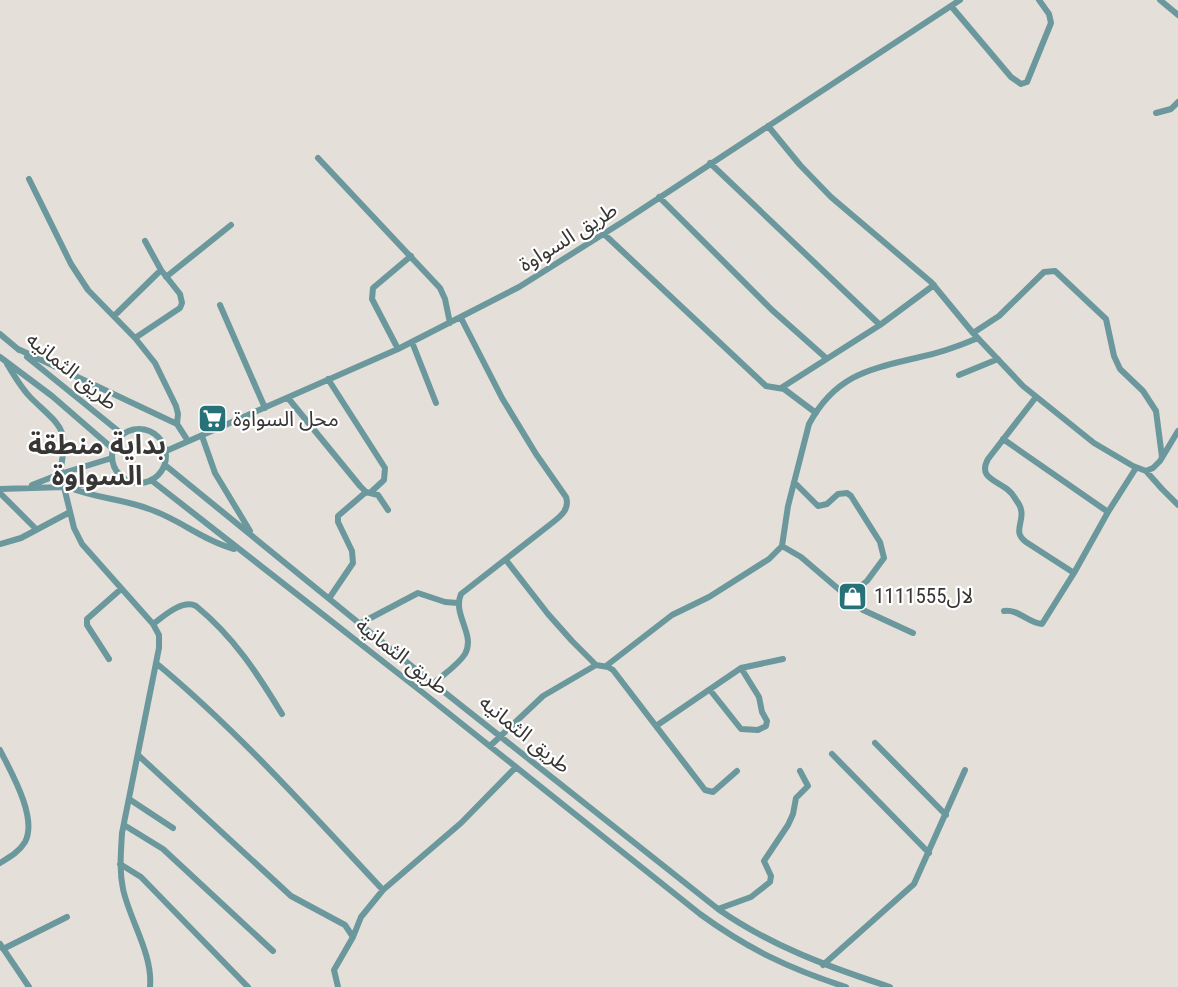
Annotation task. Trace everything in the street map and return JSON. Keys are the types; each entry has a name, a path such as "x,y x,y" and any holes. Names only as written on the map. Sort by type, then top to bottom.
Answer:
{"street":[{"name":"طريق السواوة","path":"166,451 398,350 519,287 604,234 960,0"},
{"path":"951,6 1011,77 1021,84 1027,82 1051,23 1049,14 1039,0"},
{"path":"1160,0 1178,15"},
{"path":"1156,113 1171,109 1178,102"},
{"path":"768,126 806,172 831,197 934,285 1023,386 1094,443 1136,468 1146,471 1178,505"},
{"path":"318,158 444,294 450,323"},
{"path":"710,163 880,325"},
{"path":"29,179 71,264 93,295 135,338 155,363 168,386 178,414 177,424"},
{"path":"659,197 765,302 826,358"},
{"path":"166,277 231,225"},
{"path":"604,234 763,384 789,392 816,413"},
{"path":"135,338 181,306 180,294 161,270 145,241"},
{"path":"398,350 372,299 371,292 411,256"},
{"path":"114,316 161,270"},
{"path":"606,666 672,615 709,597 769,559 782,546 794,482 809,424 841,385 869,369 886,363 928,356 976,335 1044,272 1054,271 1106,319 1114,356 1120,369 1143,391 1154,407 1162,457"},
{"path":"780,388 880,325 934,285"},
{"path":"220,305 265,408"},
{"path":"434,683 459,661 467,650 467,637 458,603 462,594 560,517 567,502 502,398 462,318"},
{"name":"طريق الثمانيه","path":"0,334 122,434"},
{"path":"412,342 436,403"},
{"path":"18,349 177,424 188,441"},
{"path":"2,358 52,396 112,448"},
{"path":"2,358 22,389 54,418 62,429 65,448 60,474"},
{"path":"959,375 998,359"},
{"path":"328,379 385,468 384,480 338,516 338,522 352,551 353,562 330,597"},
{"path":"1036,396 985,464 985,474 1008,489 1021,505 1023,517 1018,529 1021,538 1074,573"},
{"path":"288,398 368,493 378,495 388,510"},
{"path":"135,429 149,430 160,438 166,451 165,465 157,476 151,480 135,483 121,477 111,458 112,448 122,434 135,429"},
{"path":"1146,471 1153,468 1162,457 1178,430"},
{"path":"202,436 214,473 254,537"},
{"path":"1003,439 1108,512"},
{"path":"28,487 111,458"},
{"name":"طريق الثمانيه","path":"165,465 718,909 757,934 823,964 890,987"},
{"path":"1004,611 1011,610 1035,623 1042,624 1136,468"},
{"path":"0,491 28,487 66,487 121,477"},
{"name":"طريق الثمانية","path":"151,480 700,914 734,938 782,964 846,987"},
{"path":"794,482 818,506 827,504 838,494 851,496 880,542 884,553 881,563 860,588 848,596"},
{"path":"66,487 70,512 82,544 153,624 159,635 156,663 124,825 120,864 123,890 148,965 151,978 150,987"},
{"path":"66,487 152,509 219,544 240,551"},
{"path":"0,491 36,529"},
{"path":"0,544 21,538 70,512"},
{"path":"782,546 801,557 870,614 913,633"},
{"path":"506,560 553,621 596,665"},
{"path":"109,659 87,625 87,619 121,589"},
{"path":"361,623 418,593 445,602 458,603"},
{"path":"153,624 182,605 196,606 221,627 236,644 282,714"},
{"path":"656,726 741,668 783,659"},
{"path":"156,663 195,696 243,743 383,890"},
{"path":"490,746 543,696 596,665 606,666 613,670 705,790 713,792 737,771"},
{"path":"710,690 741,729 753,731 766,726 767,721 762,712 759,697 741,668"},
{"path":"875,743 946,815"},
{"path":"0,750 28,821 24,843 14,854 0,862"},
{"path":"832,754 929,853"},
{"path":"138,755 291,896 345,925 353,937"},
{"path":"338,987 334,970 353,937 361,916 383,890 461,823 516,767"},
{"path":"823,964 911,889 918,878 965,770"},
{"path":"718,909 751,897 770,882 771,876 764,861 788,825 796,798 808,786 800,771"},
{"path":"129,799 172,828"},
{"path":"124,825 164,849 273,951"},
{"path":"120,864 141,877 248,987"},
{"path":"29,987 2,946 67,917"}],"place":[{"name":"محل السواوة","path":"212,419"},
{"name":"1111555لال","path":"853,596"}],"district":[{"name":"بداية منطقة السواوة","path":"97,460"}]}
